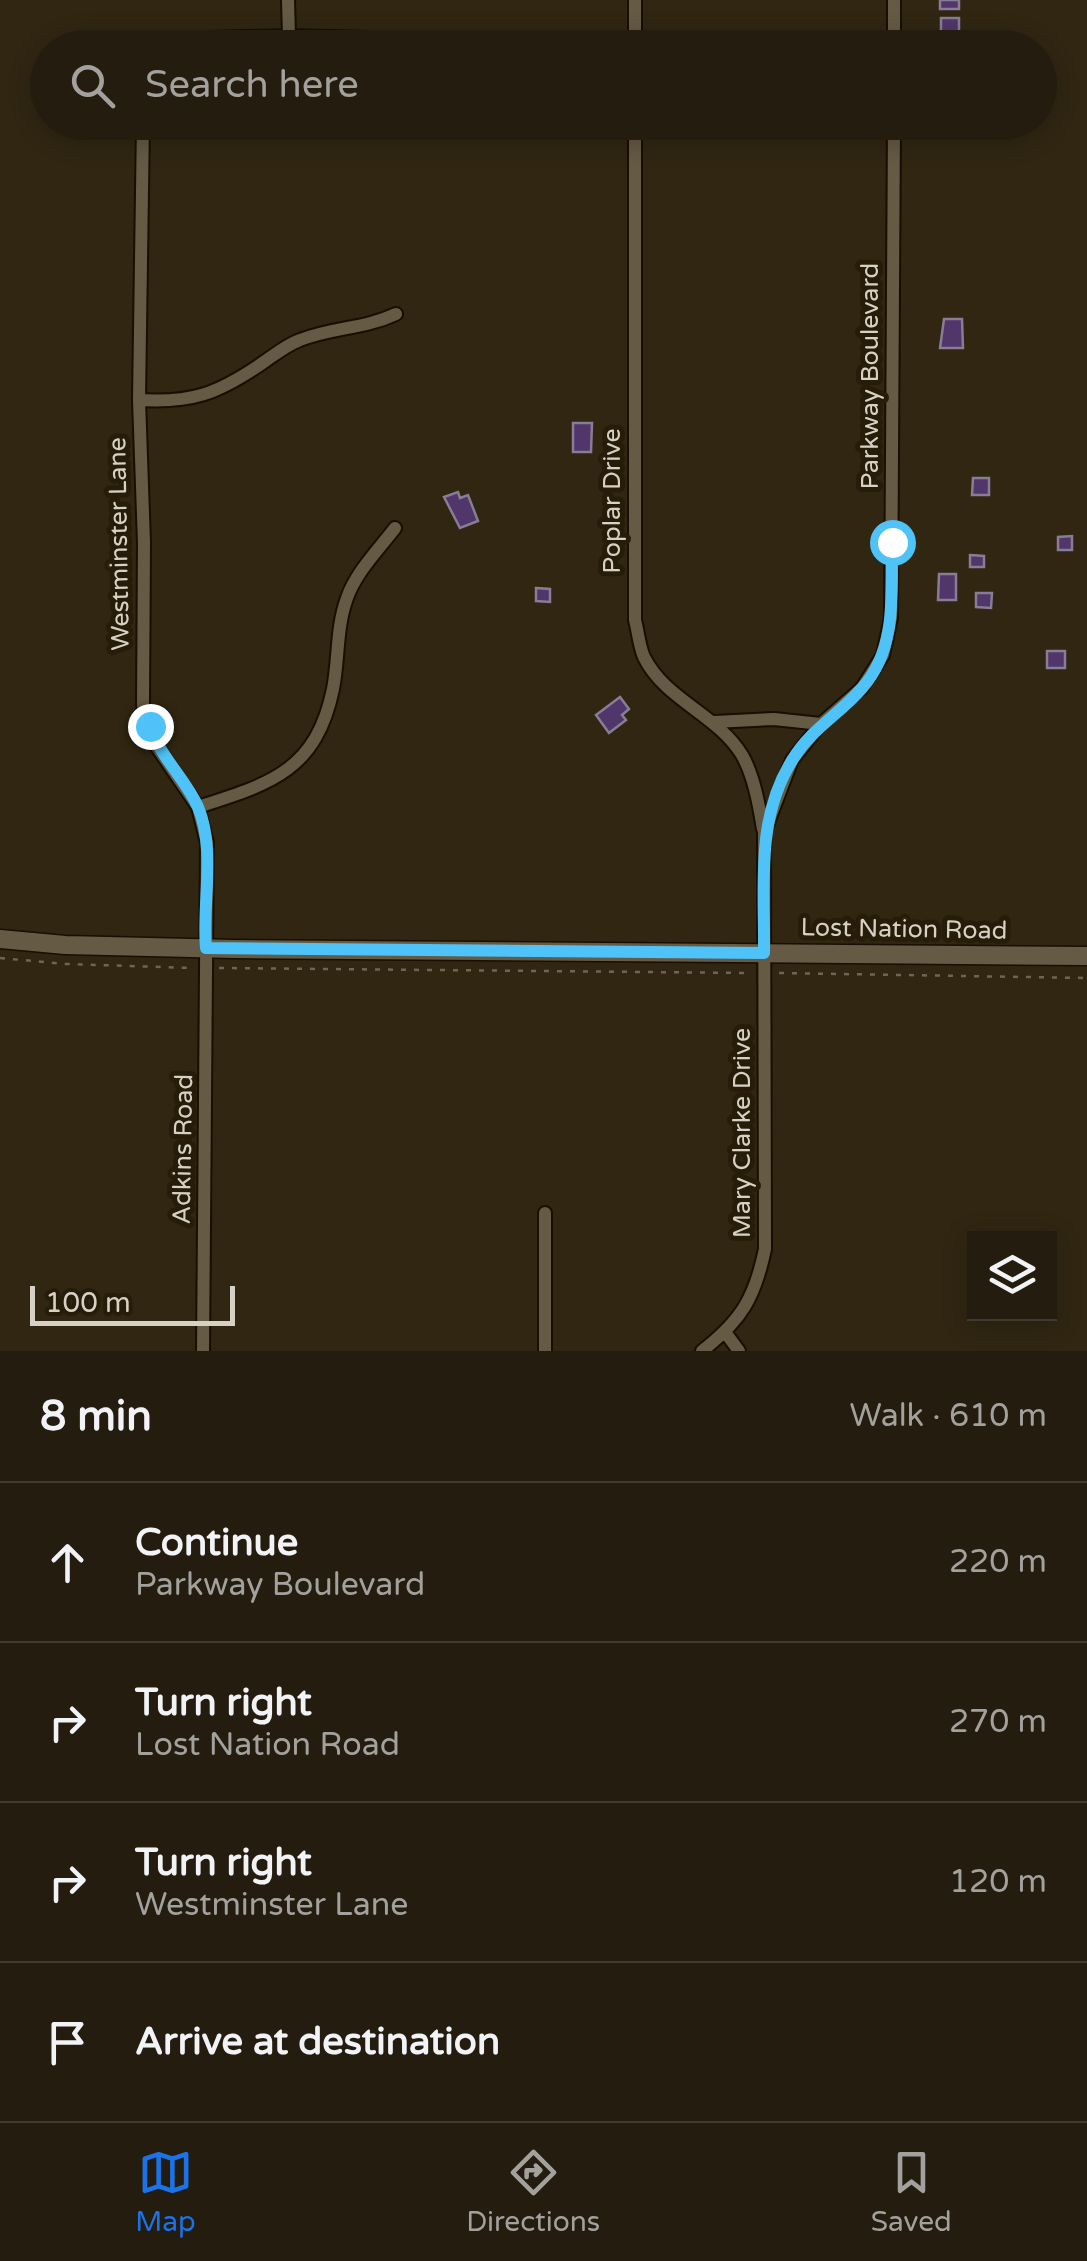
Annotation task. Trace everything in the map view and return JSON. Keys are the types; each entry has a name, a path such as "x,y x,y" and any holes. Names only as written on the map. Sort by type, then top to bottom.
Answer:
{"street":[{"path":"288,0 288,30"},
{"path":"635,0 635,30"},
{"path":"894,0 894,30"},
{"name":"Westminster Lane","path":"143,140 138,400 144,543 143,705 157,747 198,807 207,843 206,948"},
{"name":"Poplar Drive","path":"635,140 635,620 644,657 670,691 714,722 742,756 757,796 764,832"},
{"name":"Parkway Boulevard","path":"764,953 764,832 792,760 821,724 862,688 883,655 891,618 894,140"},
{"path":"138,400 190,400 216,393 294,342 334,329 370,326 396,314"},
{"path":"198,807 262,787 306,755 321,728 333,689 338,630 348,594 395,528"},
{"path":"714,722 774,718 821,724"},
{"name":"Lost Nation Road","path":"0,939 65,945 206,948 1087,956"},
{"name":"Adkins Road","path":"203,1351 206,948"},
{"name":"Mary Clarke Drive","path":"702,1351 725,1332 758,1287 765,1248 764,953"},
{"path":"544,1214 545,1351"},
{"path":"725,1332 739,1351"}],"path":[{"path":"0,958 208,968 1087,978"}],"building":[{"path":"940,0 959,0 959,9 940,9"},
{"path":"941,18 959,18 959,30 941,30"},
{"path":"944,319 962,319 963,348 940,348"},
{"path":"573,423 592,423 591,452 573,452"},
{"path":"973,478 989,478 989,495 972,495"},
{"path":"458,492 460,498 468,495 478,521 460,528 444,497"},
{"path":"1072,536 1072,550 1058,550 1058,537"},
{"path":"970,555 984,556 984,567 970,567"},
{"path":"939,574 956,574 956,600 938,600"},
{"path":"536,588 550,589 550,602 536,601"},
{"path":"976,593 992,593 991,608 976,607"},
{"path":"1047,651 1065,651 1065,668 1047,668"},
{"path":"620,697 629,709 622,715 626,720 609,733 596,715"}],"route":[{"path":"150,726 157,747 198,807 207,843 206,948 764,953 764,832 792,760 821,724 862,688 883,655 891,618 892,542"}]}
